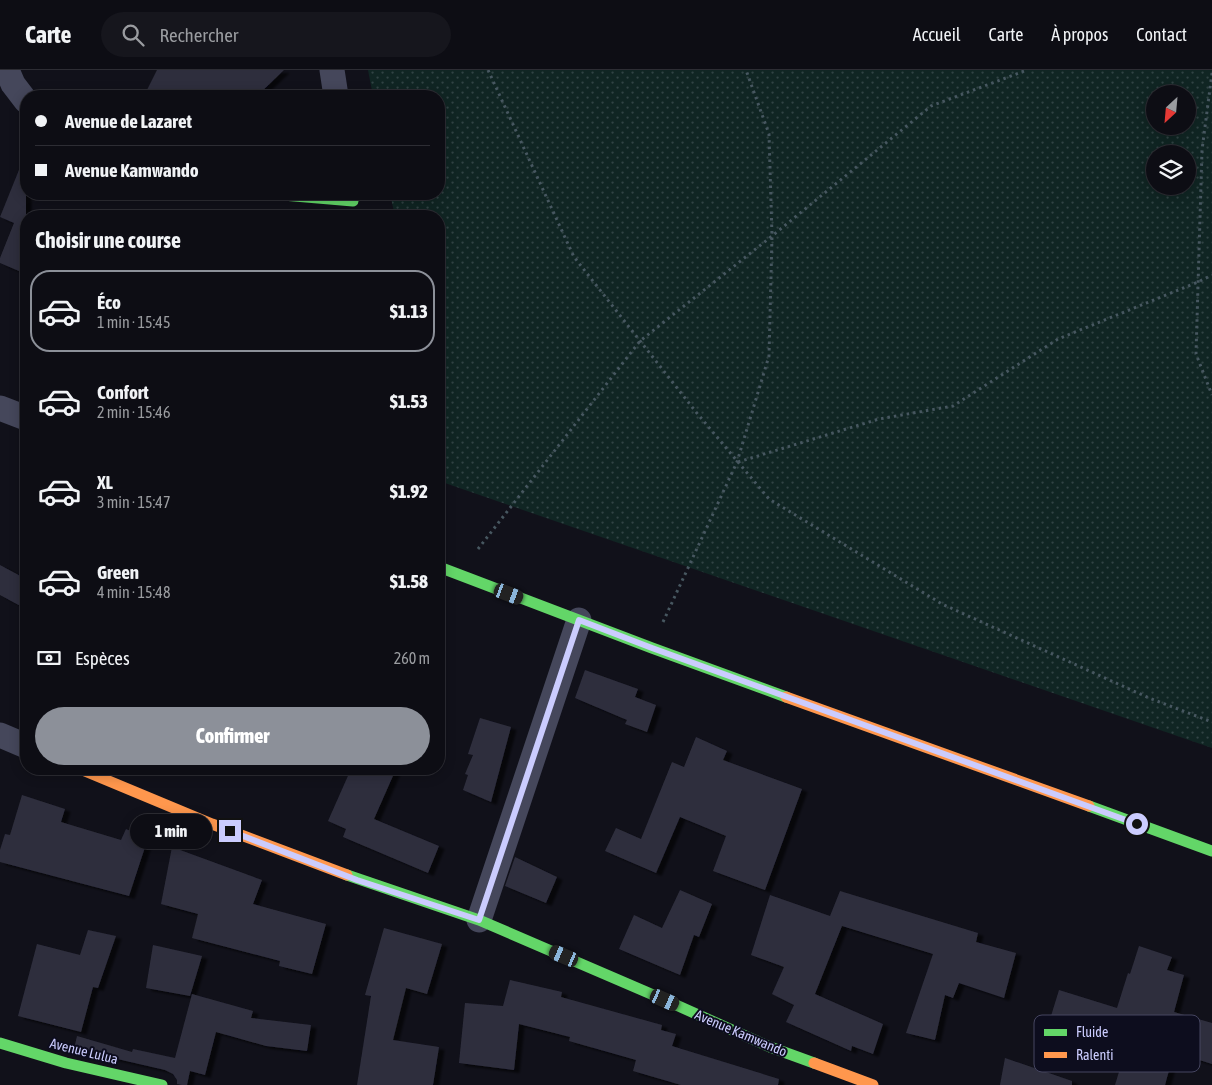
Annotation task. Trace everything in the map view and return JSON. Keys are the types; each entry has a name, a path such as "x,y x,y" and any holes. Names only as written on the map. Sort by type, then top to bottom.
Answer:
{"street":[{"path":"7,70 13,84 20,93"},
{"path":"332,70 335,90"},
{"path":"336,200 354,204"},
{"path":"0,408 20,416"},
{"path":"445,569 652,648 1212,851"},
{"path":"479,920 579,620"},
{"path":"0,735 20,743"},
{"name":"Avenue Kamwando","path":"94,775 212,824 357,880 479,920 770,1047 873,1085"},
{"name":"Avenue Lulua","path":"0,1043 66,1063 162,1085"}],"path":[{"path":"488,70 574,257 696,412 769,499 942,604 1149,698 1212,722"},
{"path":"652,648 737,462 770,356 772,236 770,134 746,70"},
{"path":"478,549 640,341 931,106 1027,70"},
{"path":"1212,73 1202,150 1196,354 1212,395"},
{"path":"737,462 879,419 952,406 1058,339 1212,275"}],"green space":[{"path":"368,70 1212,70 1212,748 445,483 445,210 394,210 391,200 445,200 445,90 372,90"}],"building":[{"path":"157,70 284,70 263,90 147,90"},
{"path":"20,167 20,200 26,200 26,210 20,210 20,271 0,263 0,258 14,223 0,217"},
{"path":"0,565 20,576 20,606 0,595"},
{"path":"585,670 638,689 635,697 656,705 647,732 625,724 627,720 575,698"},
{"path":"480,718 511,727 491,802 463,790 468,775 465,774 473,755 468,754"},
{"path":"696,737 727,751 723,760 802,789 765,890 713,871 726,836 680,817 656,873 605,851 616,828 641,839 672,762 684,767"},
{"path":"348,775 393,775 374,819 439,846 428,873 343,837 346,829 328,821"},
{"path":"22,795 65,809 61,822 121,840 126,829 148,838 129,896 0,862 0,850 5,834 10,835"},
{"path":"172,847 262,880 253,904 326,924 312,974 279,966 280,961 192,938 198,914 161,904"},
{"path":"515,857 557,877 546,903 505,886"},
{"path":"680,890 712,904 699,937 694,935 680,975 619,949 634,915 662,928"},
{"path":"840,891 978,933 976,942 1016,953 1004,998 959,983 953,998 945,995 935,1040 906,1033 933,954 842,926 815,994 883,1024 873,1054 852,1046 851,1051 786,1022 794,1005 772,994 784,967 751,955 770,895 830,916"},
{"path":"384,928 442,944 427,994 406,988 393,1040 439,1047 433,1085 357,1085 371,996 365,995"},
{"path":"88,930 116,936 98,988 93,987 81,1032 18,1016 37,944 80,955"},
{"path":"153,945 202,956 190,996 146,988"},
{"path":"1139,946 1172,957 1167,970 1184,975 1174,1012 1184,1015 1051,1015 1059,990 1117,1008 1128,973 1130,974"},
{"path":"510,980 562,992 561,997 662,1025 661,1030 676,1034 672,1046 779,1079 778,1085 681,1085 633,1071 636,1060 569,1041 570,1037 519,1024 514,1070 459,1063 465,1003 503,1006"},
{"path":"192,994 253,1011 251,1018 311,1025 307,1051 266,1046 216,1032 205,1075 190,1071 187,1085 182,1085 177,1084 173,1074 165,1070 74,1049 77,1036 132,1052 133,1049 175,1058"},
{"path":"1200,1020 1212,1023 1212,1064 1200,1060"},
{"path":"1005,1058 1034,1068 1034,1072 1046,1072 1072,1081 1072,1085 1000,1085"},
{"path":"1119,1072 1169,1072 1165,1085 1115,1085"}],"traffic: fast":[{"path":"341,200 353,201"},
{"path":"445,569 786,697"},
{"path":"1089,806 1212,851"},
{"path":"347,875 479,920 770,1047 814,1063"},
{"path":"0,1043 66,1063 162,1085"}],"traffic: slow":[{"path":"786,697 1089,806"},
{"path":"94,775 212,824 347,875"},
{"path":"814,1063 873,1085"}],"route":[{"path":"230,831 357,880 479,920 579,620 1137,824"}]}
